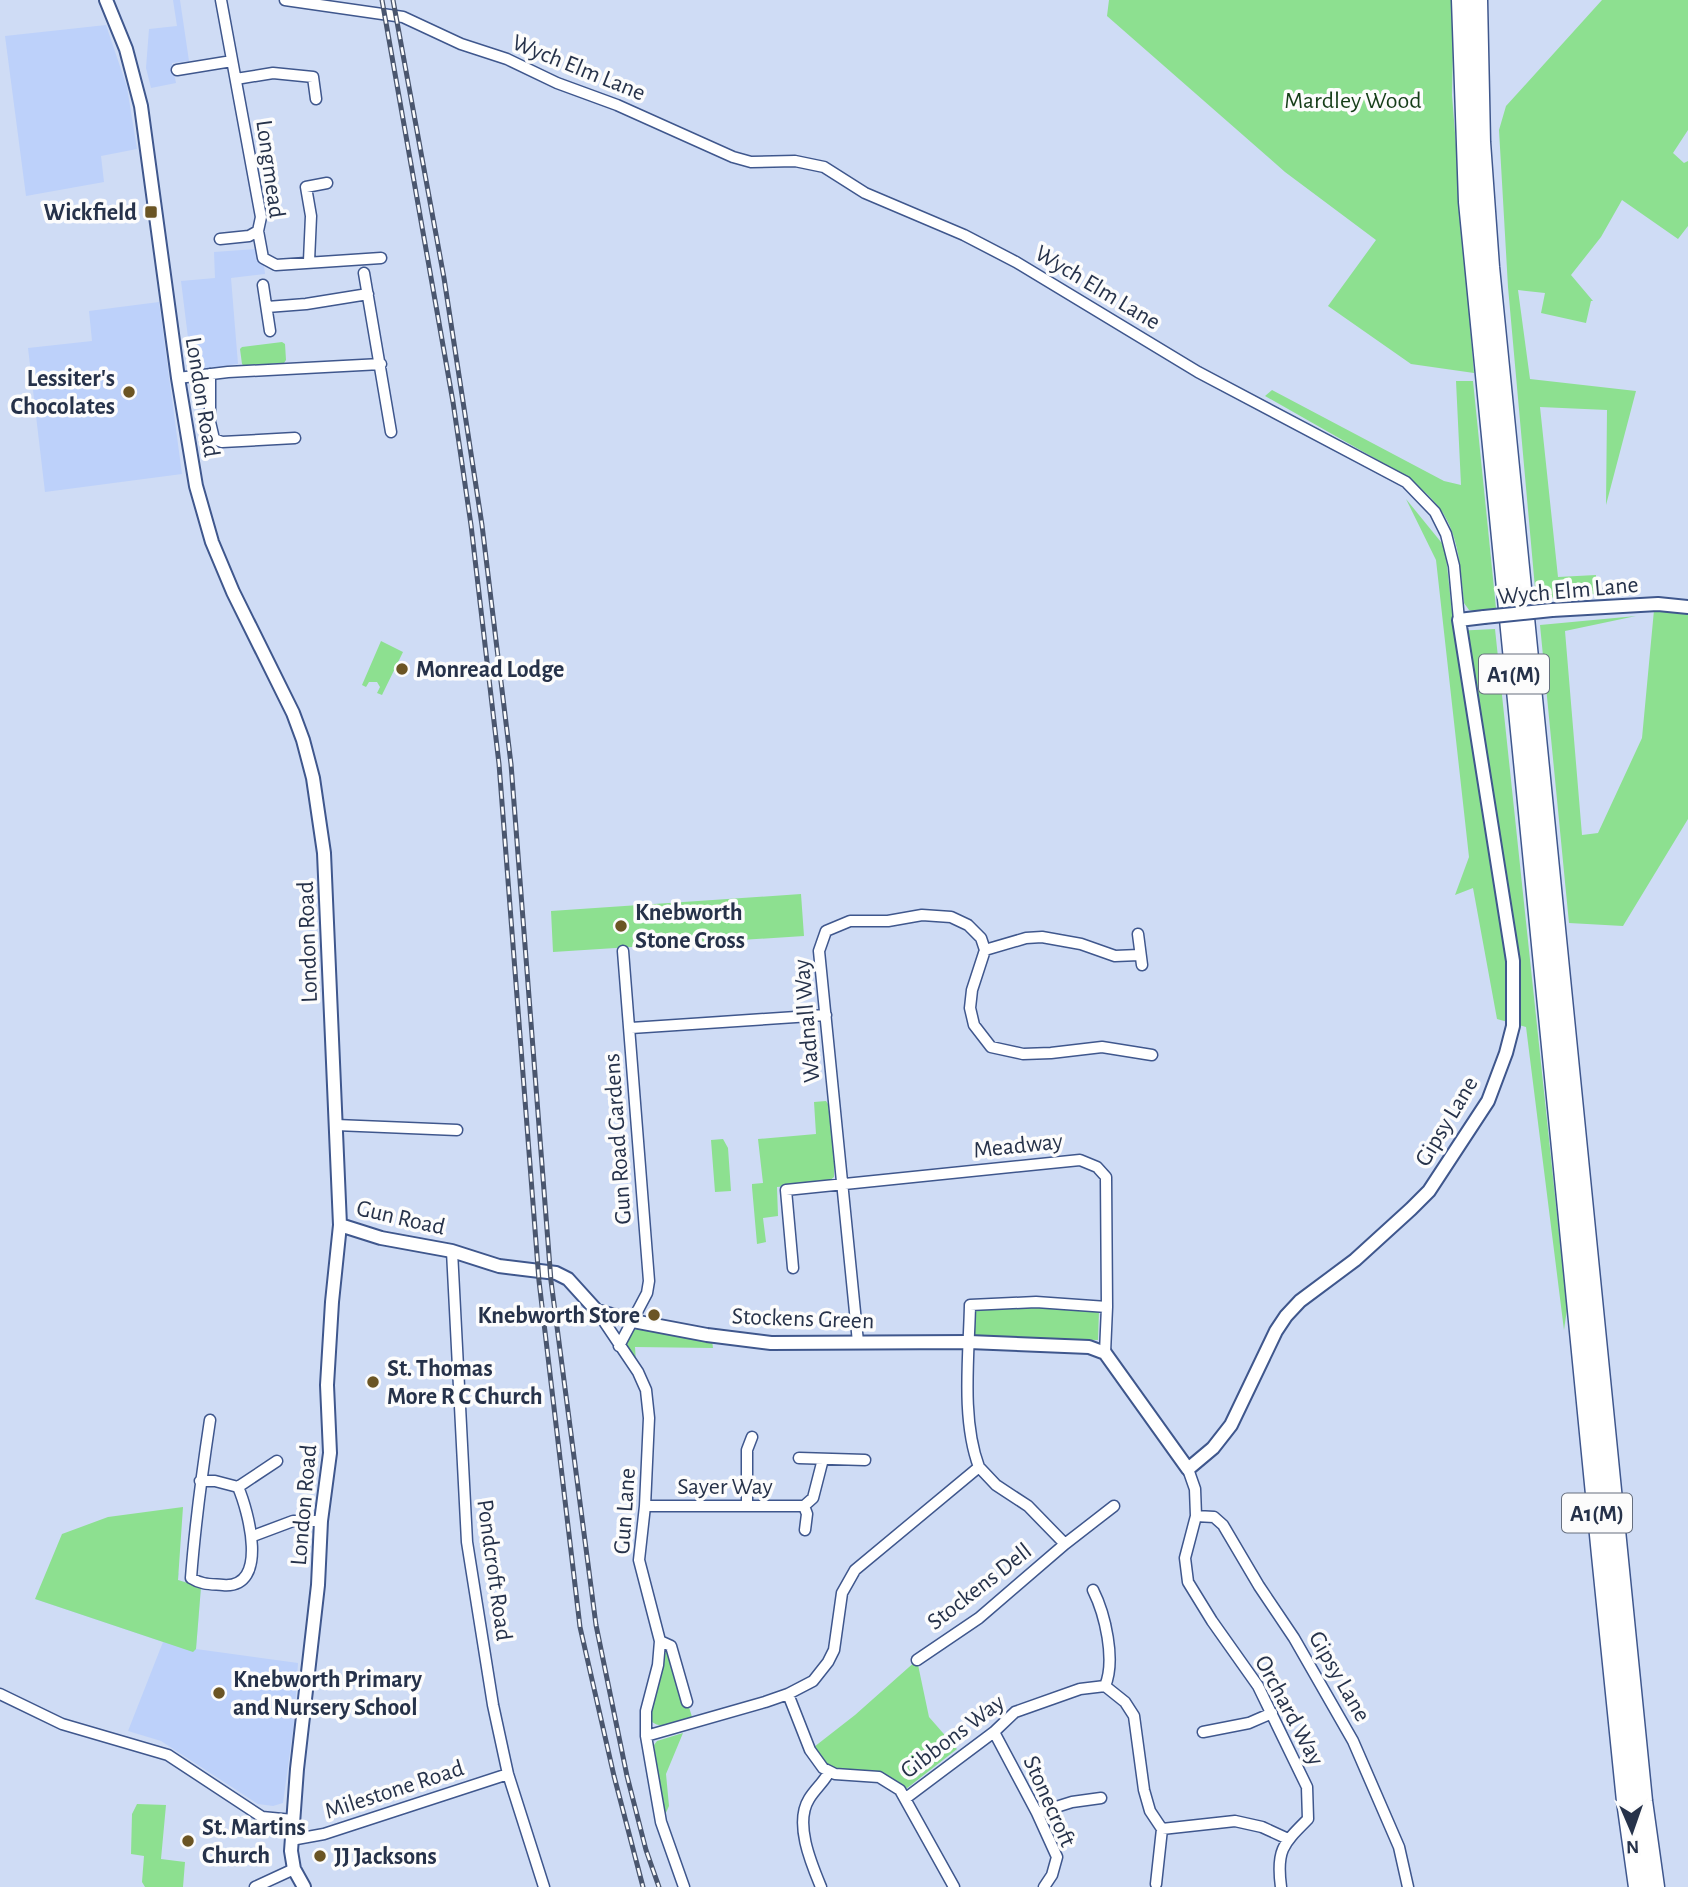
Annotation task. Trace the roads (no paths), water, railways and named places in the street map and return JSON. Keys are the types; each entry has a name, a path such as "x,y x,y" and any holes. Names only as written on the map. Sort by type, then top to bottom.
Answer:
{"highway":[{"name":"A1(M)","path":"1461,0 1468,202 1626,1801 1638,1887"},
{"name":"A1(M)","path":"1478,0 1481,142 1490,267 1643,1801 1655,1887"}],"street":[{"name":"London Road","path":"106,0 134,75 146,131 178,378 196,486 212,542 250,628 293,713 313,778 324,853 340,1225 327,1385 330,1452 291,1840 294,1869 304,1887"},
{"name":"Longmead","path":"221,0 261,217 258,231 260,254 276,265 309,261"},
{"name":"Wych Elm Lane","path":"285,0 403,17 461,44 507,59 557,83 617,105 733,157 751,162 795,161 824,167 865,193 964,235 1016,262 1198,372 1406,482 1435,512 1446,534 1454,566 1459,620 1552,610 1658,604 1688,607"},
{"path":"177,70 232,61"},
{"path":"236,79 273,73 313,77 316,99"},
{"path":"327,183 306,187 311,216 309,261 324,263 381,258"},
{"path":"220,239 249,236 258,231"},
{"path":"364,273 391,432"},
{"path":"264,285 270,331"},
{"path":"267,307 368,294"},
{"path":"178,378 210,373 381,364"},
{"path":"210,373 210,422 214,439 222,442 295,438"},
{"name":"Gipsy Lane","path":"1188,1469 1213,1448 1231,1425 1276,1331 1286,1316 1300,1301 1355,1260 1429,1191 1488,1101 1506,1053 1513,1026 1513,961 1459,620"},
{"name":"Wadnall Way","path":"858,1342 819,951 826,931 850,921 888,921 938,914 968,925 981,938 985,950"},
{"path":"1138,934 1140,960 1042,936 985,950 974,982 970,1007 974,1025 991,1047 1023,1054 1102,1047 1152,1055"},
{"name":"Gun Road Gardens","path":"619,1346 647,1293 649,1280 624,951"},
{"path":"631,1028 826,1015"},
{"path":"336,1125 457,1130"},
{"name":"Meadway","path":"793,1268 786,1191 1080,1160 1097,1167 1107,1177 1105,1353"},
{"name":"Gun Road","path":"340,1225 382,1238 452,1251 499,1266 556,1273 568,1279 597,1311"},
{"name":"Pondcroft Road","path":"452,1251 467,1542 493,1705 508,1774 544,1887"},
{"path":"646,1736 788,1694 813,1681 828,1662 836,1638 842,1593 855,1570 979,1468 970,1430 970,1305 1035,1303 1107,1307"},
{"name":"Stockens Green","path":"597,1311 707,1335 771,1343 969,1342 1089,1348 1105,1353"},
{"name":"Gun Lane","path":"597,1311 644,1383 648,1401 649,1452 639,1560 660,1641 658,1665 646,1712 646,1736 661,1822 684,1887"},
{"path":"1105,1353 1188,1469 1195,1489 1196,1516"},
{"path":"210,1420 200,1481 191,1578 200,1583 229,1586 238,1583 251,1562 253,1536 238,1487"},
{"path":"747,1506 747,1450 752,1437"},
{"name":"Sayer Way","path":"799,1458 865,1460"},
{"name":"Sayer Way","path":"645,1506 804,1506 813,1498 823,1459"},
{"path":"200,1481 215,1481 238,1487 277,1461"},
{"name":"Stockens Dell","path":"979,1468 996,1485 1028,1506 1065,1544"},
{"name":"Sayer Way","path":"804,1506 807,1514 805,1530"},
{"name":"Stockens Dell","path":"917,1660 979,1618 1114,1506"},
{"name":"Gipsy Lane","path":"1196,1516 1214,1517 1223,1525 1315,1674 1353,1741 1399,1847 1408,1887"},
{"name":"Orchard Way","path":"1196,1516 1185,1558 1188,1582 1258,1686 1307,1787 1308,1819 1288,1839 1278,1862 1282,1887"},
{"path":"253,1536 293,1521 321,1521"},
{"path":"1093,1590 1106,1626 1109,1671 1105,1686 1125,1702 1134,1716 1144,1790 1150,1811 1162,1829 1156,1884"},
{"path":"660,1641 671,1646 687,1702"},
{"name":"Gibbons Way","path":"906,1798 994,1732 1015,1712 1080,1689 1105,1686"},
{"path":"0,1694 62,1724 168,1755 262,1817 293,1820"},
{"path":"788,1694 810,1749 819,1764 829,1772 879,1777 894,1785 906,1798 954,1887"},
{"path":"1203,1732 1249,1723 1272,1713"},
{"name":"Stonecroft","path":"994,1732 1057,1857 1052,1875 1044,1887"},
{"path":"821,1887 808,1845 803,1816 807,1801 829,1772"},
{"name":"Milestone Road","path":"291,1840 324,1834 508,1774"},
{"path":"1037,1813 1072,1802 1101,1798"},
{"path":"1162,1829 1235,1821 1288,1839"},
{"path":"254,1887 294,1869"}],"railway":[{"path":"382,0 453,402 471,525 499,764 539,1281 580,1627 643,1887"},
{"path":"393,0 444,278 482,525 511,764 551,1281 596,1625 627,1776 646,1850 659,1887"}],"place":[{"name":"Wickfield","path":"151,212"},
{"name":"Lessiter's Chocolates","path":"129,392"},
{"name":"Monread Lodge","path":"402,669"},
{"name":"Knebworth Stone Cross","path":"621,926"},
{"name":"Knebworth Store","path":"654,1315"},
{"name":"St. Thomas More R C Church","path":"373,1382"},
{"name":"Knebworth Primary and Nursery School","path":"219,1693"},
{"name":"St. Martins Church","path":"188,1841"},
{"name":"JJ Jacksons","path":"320,1856"}],"park label":[{"name":"Mardley Wood","path":"1353,100"}]}
